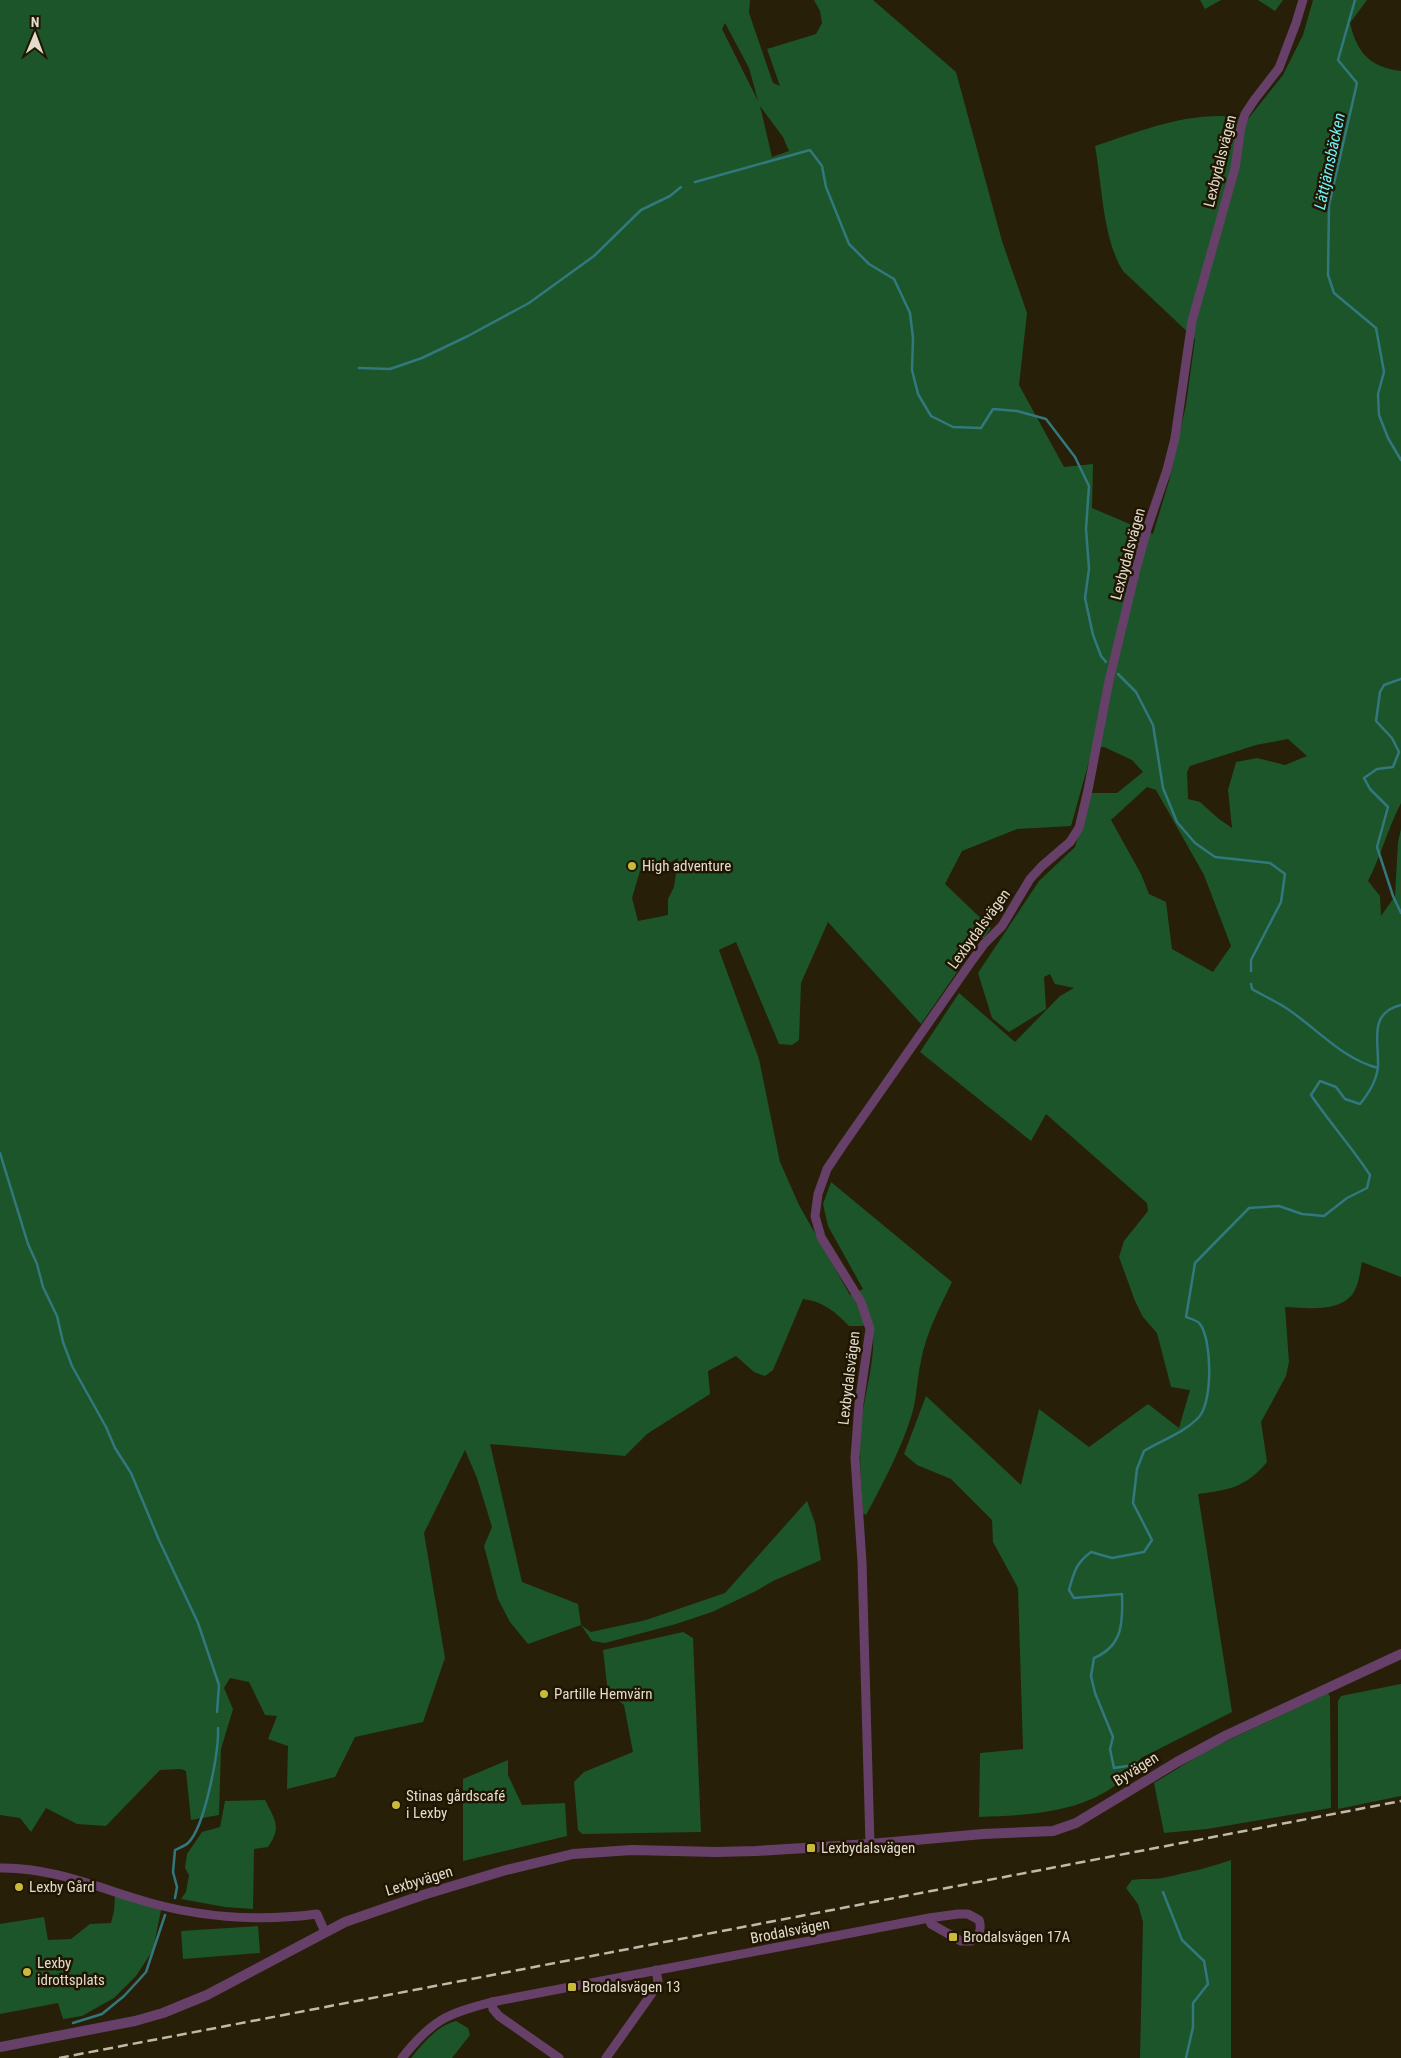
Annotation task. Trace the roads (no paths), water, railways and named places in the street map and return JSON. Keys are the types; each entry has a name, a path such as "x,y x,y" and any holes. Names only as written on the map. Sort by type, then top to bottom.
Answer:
{"street":[{"name":"Lexbydalsvägen","path":"870,1844 862,1562 855,1458 859,1404 870,1329 861,1302 818,1230 815,1211 818,1194 827,1169 843,1145 984,944 1002,926 1030,879 1070,842 1079,828 1108,681 1138,561 1167,470 1174,438 1192,321 1235,168 1241,127 1245,114 1254,98 1279,68 1303,0"},
{"name":"Byvägen","path":"870,1844 983,1834 1039,1832 1063,1828 1076,1823 1224,1736 1401,1654"},
{"name":"Lexbyvägen","path":"0,2047 135,2021 164,2013 207,1996 345,1922 423,1894 506,1870 573,1854 632,1850 756,1851 870,1844"},
{"path":"0,1868 28,1869 80,1881 138,1900 198,1912 254,1919 317,1914 325,1932"},
{"name":"Brodalsvägen","path":"402,2058 419,2036 438,2021 459,2011 492,2002 929,1918 968,1914 979,1920 980,1932 972,1941 961,1941 931,1924 929,1918"},
{"path":"606,2058 655,1989 658,1981 656,1970"},
{"path":"492,2002 493,2009 499,2016 559,2058"}],"waterway":[{"name":"Lättjärnsbäcken","path":"1355,0 1338,60 1357,83 1329,205 1328,275 1334,293 1376,328 1384,372 1378,394 1379,415 1388,438 1401,460"},
{"path":"695,182 810,150 822,166 826,187 849,244 869,264 894,279 910,313 913,338 912,370 918,394 931,416 953,427 981,428 993,409 1017,411 1046,419 1075,457 1089,486 1086,529 1089,569 1085,598 1093,635 1101,656 1106,662"},
{"path":"359,368 390,369 422,358 529,303 594,256 641,210 670,196 681,187"},
{"path":"1118,674 1136,692 1153,725 1163,788 1177,822 1195,843 1215,857 1270,863 1285,874 1281,902 1251,960 1251,971"},
{"path":"1401,679 1384,685 1380,692 1376,721 1392,738 1399,752 1393,767 1377,769 1364,778 1370,789 1388,807 1377,847 1393,896 1401,913"},
{"path":"1251,984 1252,989 1295,1014 1352,1057 1378,1068"},
{"path":"1127,1766 1114,1768 1110,1749 1113,1737 1095,1693 1091,1676 1094,1658 1104,1653 1116,1640 1121,1623 1122,1594 1074,1598 1069,1590 1074,1573 1082,1560 1091,1552 1112,1558 1144,1552 1152,1540 1133,1503 1137,1469 1144,1451 1187,1428 1199,1417 1204,1409 1209,1385 1207,1343 1200,1324 1186,1317 1195,1263 1249,1208 1279,1206 1302,1214 1324,1216 1347,1198 1367,1188 1370,1175 1311,1095 1320,1081 1336,1087 1345,1099 1360,1104 1376,1077 1379,1021 1384,1014 1401,1005"},
{"path":"0,1153 28,1244 37,1264 43,1287 57,1316 63,1342 72,1366 106,1427 115,1448 131,1473 159,1540 198,1623 219,1685 217,1712"},
{"path":"175,1898 177,1887 173,1872 175,1850 188,1843 200,1822 210,1788 218,1728"},
{"path":"1163,1892 1182,1940 1204,1961 1208,1984 1193,2003 1193,2027 1186,2058"},
{"path":"73,2023 102,2014 124,1996 146,1972 165,1915"}],"railway":[{"path":"59,2058 1401,1801"}],"place":[{"name":"High adventure","path":"632,866"},
{"name":"Partille Hemvärn","path":"544,1694"},
{"name":"Stinas gårdscafé i Lexby","path":"396,1805"},
{"name":"Lexbydalsvägen","path":"811,1848"},
{"name":"Lexby Gård","path":"19,1887"},
{"name":"Brodalsvägen 17A","path":"953,1937"},
{"name":"Lexby idrottsplats","path":"27,1972"},
{"name":"Brodalsvägen 13","path":"572,1987"}]}
